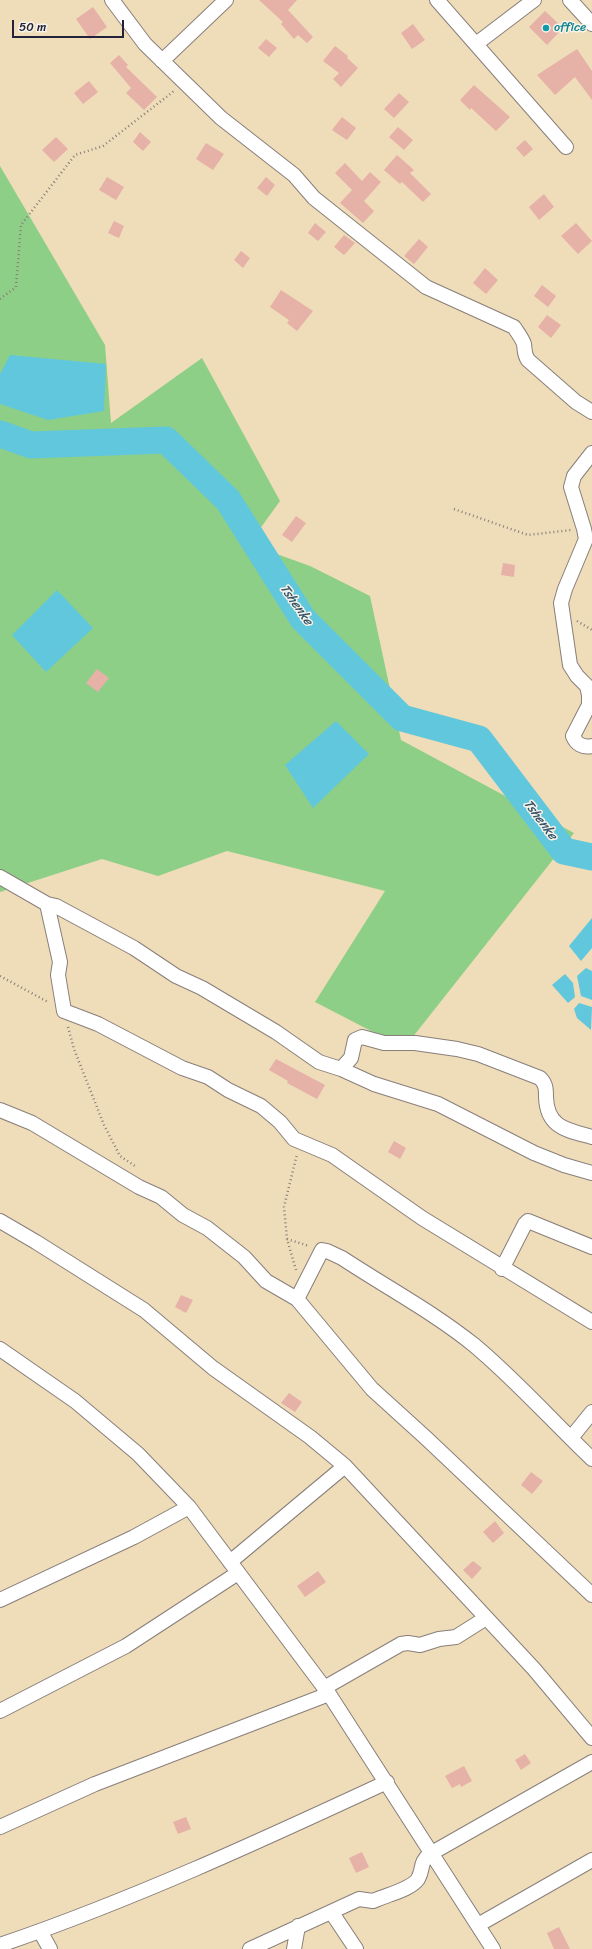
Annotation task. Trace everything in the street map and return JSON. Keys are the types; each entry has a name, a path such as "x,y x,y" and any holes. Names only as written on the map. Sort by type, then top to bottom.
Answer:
{"street":[{"path":"112,0 145,44 162,61 186,82 221,118 294,175 314,198 426,287 514,327 521,337 524,345 524,353 528,360 576,402 592,412"},
{"path":"162,61 226,0"},
{"path":"437,0 566,147"},
{"path":"476,44 534,0"},
{"path":"570,0 592,24"},
{"path":"592,453 574,476 571,488 586,539 565,589 561,604 570,665 577,676 587,686 589,695 588,705 573,736 578,744 587,747 592,746"},
{"path":"0,877 47,904 56,906 134,948 176,976 202,988 276,1032 319,1062 341,1069 374,1084 438,1104 534,1152 564,1165 592,1172"},
{"path":"47,904 60,962 58,975 64,1011 98,1024 182,1068 208,1077 228,1090 245,1097 271,1114 294,1139 332,1155 422,1218 502,1269 592,1322"},
{"path":"341,1069 351,1058 355,1040 362,1037 384,1043 427,1044 478,1054 540,1078 545,1082 548,1115 556,1125 592,1137"},
{"path":"0,1110 32,1122 139,1188 161,1197 183,1215 207,1228 238,1252 266,1281 297,1299 372,1390 443,1454 592,1595"},
{"path":"0,1221 144,1310 213,1368 310,1437 345,1466 534,1668 592,1738"},
{"path":"502,1269 525,1224 528,1221 592,1247"},
{"path":"297,1299 322,1250 342,1258 430,1314 474,1345 533,1399 592,1458"},
{"path":"0,1350 75,1401 138,1454 189,1507 326,1691 387,1782 430,1854 493,1949"},
{"path":"571,1438 592,1412"},
{"path":"230,1562 345,1466"},
{"path":"0,1600 134,1537 189,1507"},
{"path":"0,1711 126,1646 238,1573"},
{"path":"0,1827 95,1784 326,1691 400,1644 408,1643 420,1645 439,1639 456,1637 486,1618"},
{"path":"250,1949 298,1926 332,1913 359,1899 373,1901 413,1884 420,1875 424,1859 430,1854 592,1762"},
{"path":"0,1945 40,1931 229,1855 387,1782"},
{"path":"478,1925 592,1860"},
{"path":"332,1913 356,1949"},
{"path":"294,1949 298,1926"},
{"path":"40,1931 50,1949"}],"path":[{"path":"0,299 16,287 21,225 75,155 103,146 186,82"},
{"path":"454,509 528,534 584,529"},
{"path":"0,976 64,1011 74,1049 104,1125 120,1156 137,1167"},
{"path":"297,1299 296,1271 287,1239 284,1207 294,1160 301,1142"},
{"path":"287,1239 322,1250"}],"green space":[{"path":"0,166 105,345 111,423 202,358 280,501 249,544 310,566 370,596 401,740 574,833 404,1048 315,1002 385,891 227,851 158,876 102,859 0,892"}],"water":[{"path":"10,355 106,364 104,411 48,420 0,404 0,374"},
{"path":"57,590 93,628 46,672 12,635"},
{"path":"336,721 369,754 313,808 285,765"},
{"path":"592,918 592,948 581,961 569,946"},
{"path":"586,968 592,971 592,1000 581,996 577,976"},
{"path":"565,974 573,983 575,997 568,1003 552,985"},
{"path":"579,1003 592,1007 591,1030 577,1018 574,1009"}],"building":[{"path":"259,0 297,0 288,10 313,37 307,43 298,35 294,39 281,24 283,22"},
{"path":"93,7 107,27 90,39 76,19"},
{"name":"office","path":"545,11 563,28 547,45 529,27"},
{"path":"413,24 425,40 412,49 401,33"},
{"path":"266,39 277,48 269,57 258,48"},
{"path":"335,46 348,56 347,58 358,68 341,87 333,79 339,73 323,61"},
{"path":"577,49 592,71 592,100 575,77 555,95 537,75"},
{"path":"119,55 128,65 126,67 157,97 144,110 126,93 131,88 110,63"},
{"path":"89,81 98,92 83,104 74,93"},
{"path":"474,85 510,117 496,131 460,100"},
{"path":"399,93 409,102 394,118 384,109"},
{"path":"342,117 356,128 347,140 332,130"},
{"path":"398,127 413,140 404,150 389,137"},
{"path":"140,132 151,142 143,151 133,142"},
{"path":"56,137 68,149 54,162 42,150"},
{"path":"525,140 533,149 524,157 516,148"},
{"path":"206,143 224,154 213,170 196,159"},
{"path":"397,155 414,170 410,173 431,194 423,202 402,182 400,184 384,170"},
{"path":"345,163 362,181 370,172 381,182 364,201 374,211 363,223 340,203 352,190 335,173"},
{"path":"107,177 124,187 116,200 99,190"},
{"path":"266,177 275,185 267,196 257,188"},
{"path":"544,194 554,207 539,220 529,207"},
{"path":"114,221 124,226 119,238 108,233"},
{"path":"315,223 326,232 318,241 308,233"},
{"path":"576,223 592,241 578,254 561,236"},
{"path":"344,235 355,243 344,255 334,247"},
{"path":"419,239 428,247 414,264 404,256"},
{"path":"241,251 250,258 243,268 234,260"},
{"path":"485,268 498,280 486,294 473,283"},
{"path":"542,285 556,296 548,307 534,296"},
{"path":"281,290 313,311 297,331 287,323 289,320 270,307"},
{"path":"547,315 561,325 551,338 538,327"},
{"path":"296,516 306,523 292,542 282,535"},
{"path":"503,563 515,565 514,577 501,575"},
{"path":"97,669 109,678 98,692 86,683"},
{"path":"276,1059 325,1085 317,1099 287,1083 288,1081 269,1070"},
{"path":"394,1141 406,1148 400,1159 388,1152"},
{"path":"181,1295 193,1300 186,1313 175,1307"},
{"path":"289,1393 302,1402 295,1412 281,1403"},
{"path":"531,1472 543,1481 532,1494 521,1485"},
{"path":"495,1521 504,1533 493,1543 483,1532"},
{"path":"473,1561 482,1568 472,1579 463,1570"},
{"path":"318,1571 326,1582 305,1597 297,1586"},
{"path":"525,1754 531,1763 521,1770 515,1760"},
{"path":"464,1766 472,1781 461,1787 460,1784 452,1788 445,1776"},
{"path":"186,1817 191,1829 178,1834 173,1822"},
{"path":"362,1852 369,1867 356,1873 349,1858"},
{"path":"559,1927 570,1949 554,1949 547,1933"}],"waterway":[{"name":"Tshenke","path":"0,434 31,445 166,440 228,500 303,619 402,718 479,739 564,851 592,857"}],"place":[{"name":"office","path":"546,28"}]}
